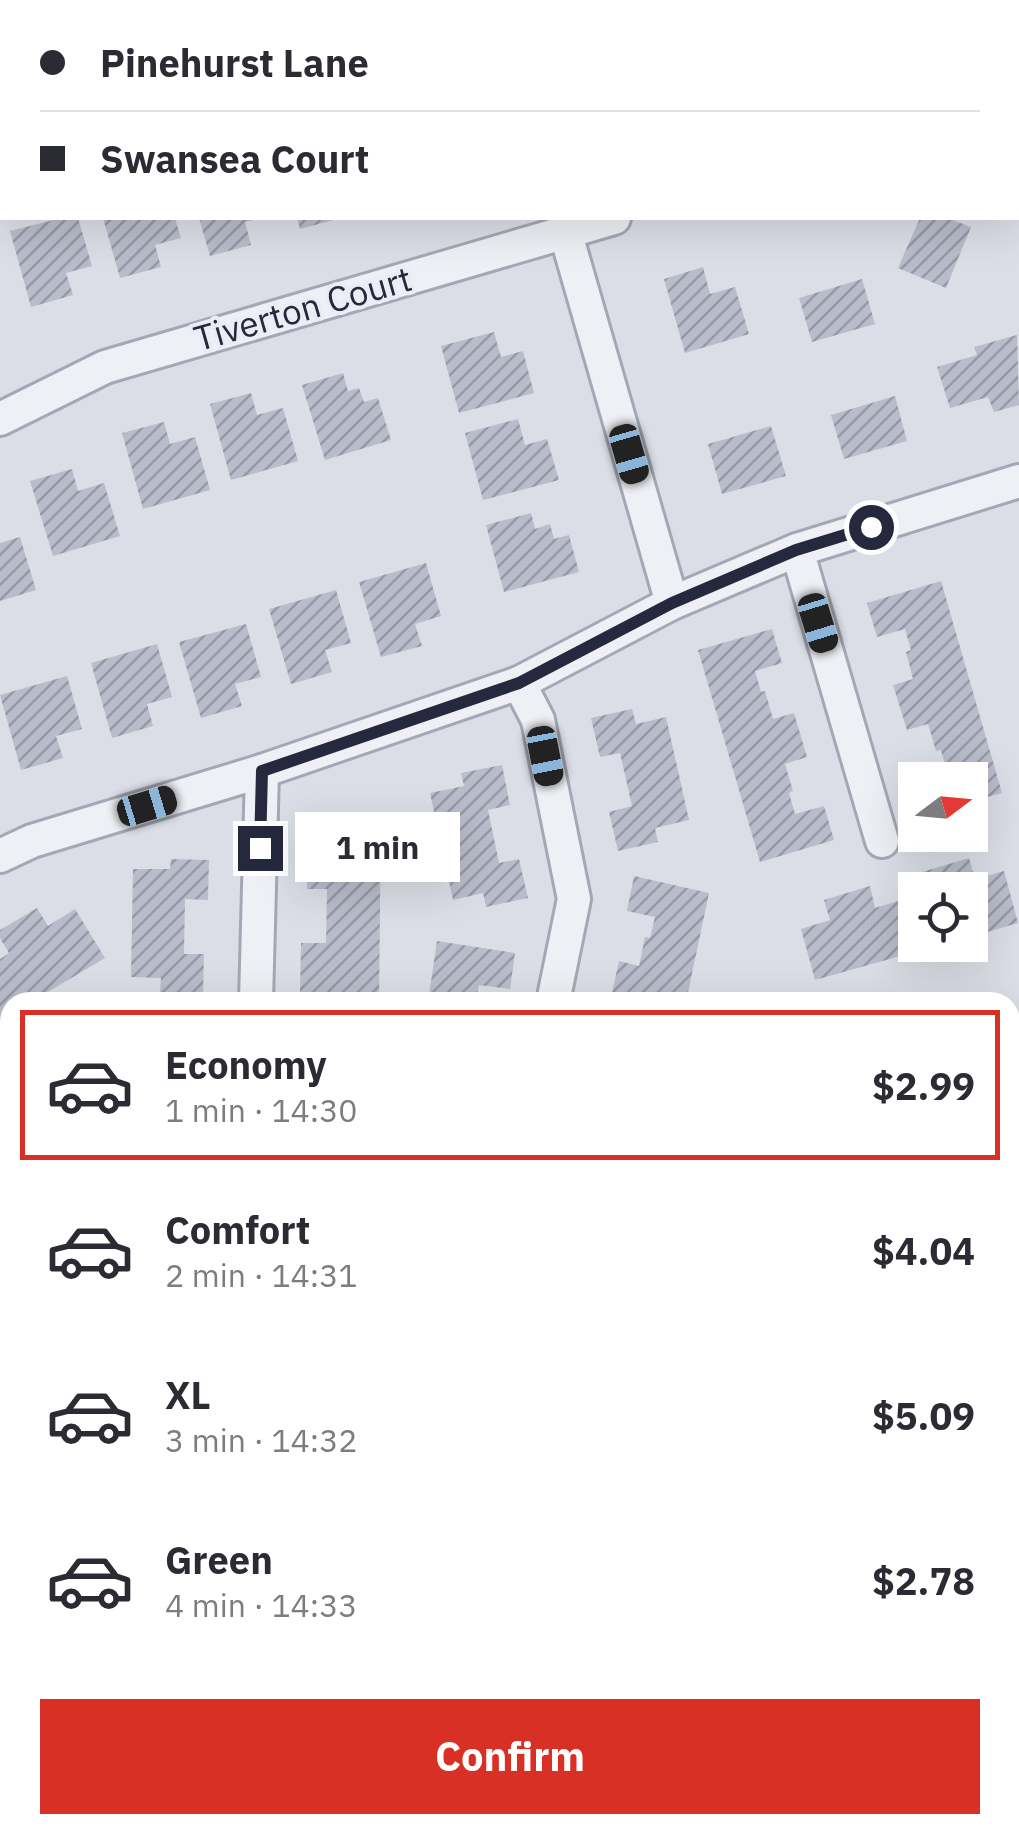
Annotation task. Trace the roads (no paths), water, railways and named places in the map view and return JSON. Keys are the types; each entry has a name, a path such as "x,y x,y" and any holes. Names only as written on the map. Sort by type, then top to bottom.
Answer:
{"street":[{"name":"Tiverton Court","path":"0,420 106,367 606,220"},
{"path":"565,231 672,603"},
{"path":"0,856 32,841 262,771 519,683 672,603 796,550 1019,481"},
{"path":"796,550 882,841"},
{"path":"519,683 538,720 574,900 555,992"},
{"path":"256,992 262,771"}]}
